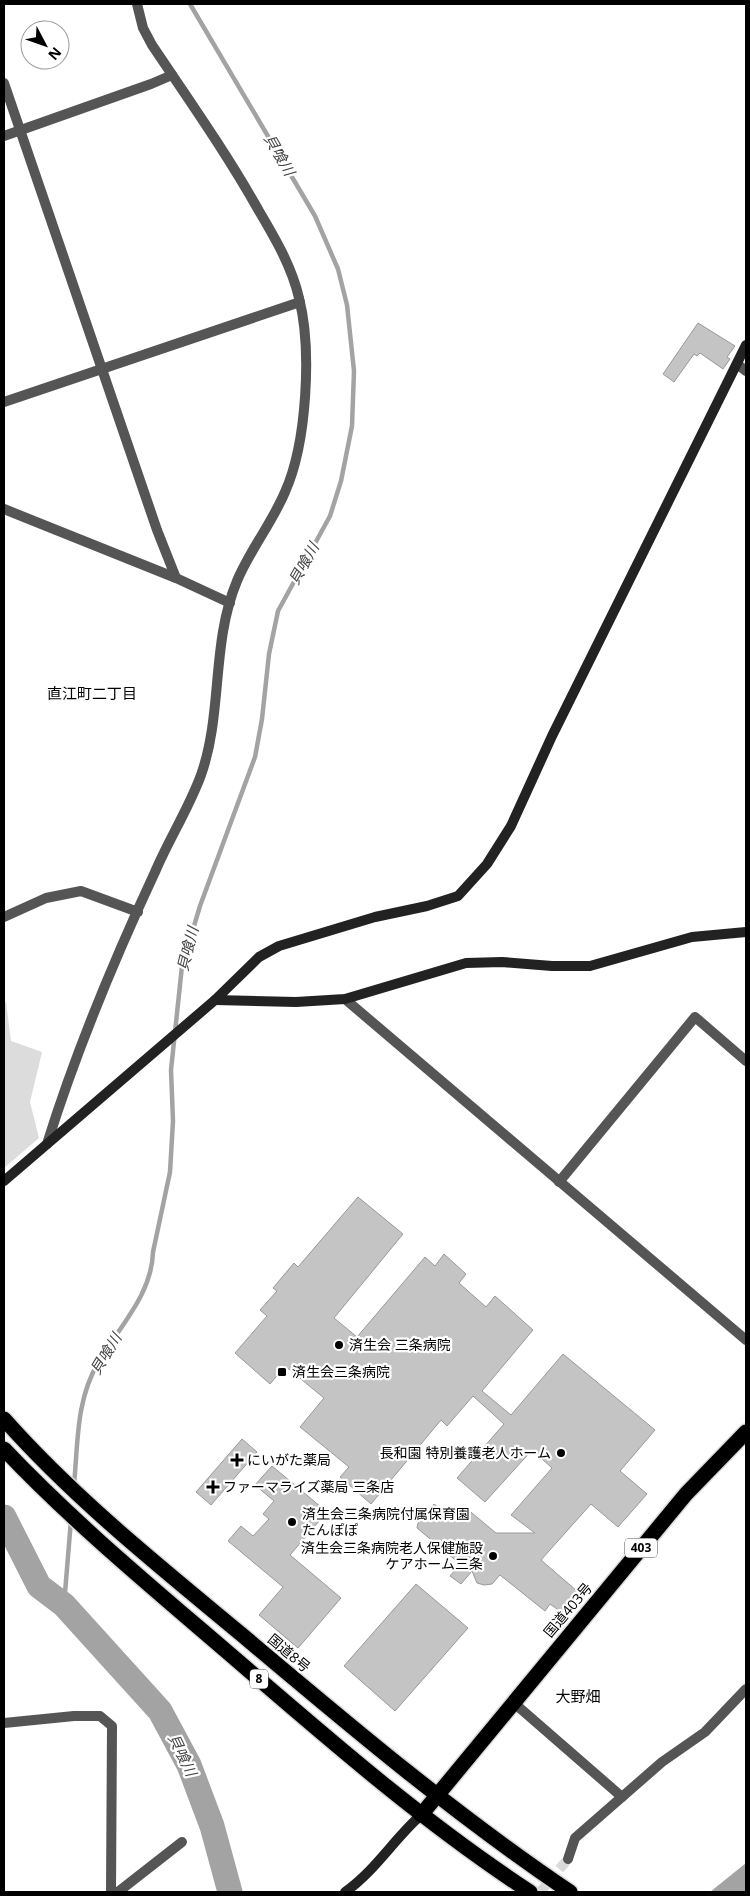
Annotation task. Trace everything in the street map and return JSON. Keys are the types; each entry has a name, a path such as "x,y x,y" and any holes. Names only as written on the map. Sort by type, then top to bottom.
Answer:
{"highway":[{"name":"国道8号","path":"4,1419 39,1459 148,1557 436,1796 519,1858 570,1892"},
{"name":"国道403号","path":"421,1815 686,1494 746,1432"},
{"name":"8","path":"4,1449 32,1479 98,1541 387,1789 464,1848 530,1892"}],"street":[{"path":"47,1144 68,1078 138,912 200,776 209,746 224,622 237,581 285,492 296,459 306,348 300,302 295,282 270,230 221,147 143,28 137,4"},
{"path":"4,136 151,84 172,74"},
{"path":"4,83 157,530 176,578"},
{"path":"4,402 300,302"},
{"path":"4,1181 213,1001 258,957 279,946 375,917 427,906 458,896 487,864 511,826 552,736 746,345"},
{"path":"736,364 746,371"},
{"path":"4,509 176,578 230,603"},
{"path":"4,917 46,898 81,891 138,912"},
{"path":"213,1001 296,1002 345,999 390,988 466,963 502,962 590,966 692,937 746,932"},
{"path":"345,999 746,1340"},
{"path":"559,1182 695,1018 746,1061"},
{"path":"568,1859 575,1838 662,1762 705,1732 746,1690"},
{"path":"514,1703 622,1797"},
{"path":"4,1723 74,1716 100,1716 112,1726 111,1892"},
{"path":"345,1892 368,1874 402,1832 421,1815"},
{"path":"118,1892 182,1842"}],"shaded area":[{"path":"6,1002 11,1041 42,1052 30,1102 39,1138 4,1168 4,1003"},
{"path":"746,1863 746,1892 710,1892"}],"building":[{"path":"698,323 735,346 727,357 730,359 723,369 700,353 697,356 694,354 674,382 663,374"},
{"path":"358,1197 403,1234 334,1318 357,1337 425,1257 435,1266 444,1254 466,1274 459,1283 486,1307 495,1296 533,1330 482,1391 511,1415 563,1354 655,1430 620,1471 647,1494 618,1527 591,1504 541,1560 577,1591 572,1597 574,1602 564,1614 550,1604 545,1611 500,1575 492,1584 484,1585 477,1583 472,1571 461,1584 450,1576 460,1564 417,1528 418,1523 434,1504 456,1520 466,1508 496,1533 535,1533 511,1515 552,1468 532,1450 485,1502 457,1478 504,1424 473,1396 447,1426 441,1420 371,1504 340,1477 349,1467 300,1427 324,1398 285,1366 270,1384 235,1353 267,1316 260,1310 277,1291 273,1288 294,1263 298,1267"},
{"path":"242,1439 257,1452 211,1505 196,1492"},
{"path":"272,1466 327,1512 290,1555 341,1598 298,1648 259,1615 283,1587 228,1541 241,1526 253,1536 269,1519 263,1514 274,1501 255,1485"},
{"path":"416,1584 468,1628 395,1711 344,1666"}],"waterway":[{"name":"貝喰川","path":"74,1485 79,1422 91,1377 106,1350 133,1310 147,1283 151,1268 170,1172 173,1121 171,1070 182,966 200,906 255,757 262,719 269,654 278,611 330,516 341,481 352,426 354,371 347,305 338,269 315,216 190,4"},
{"name":"貝喰川","path":"4,1517 39,1586 64,1605 160,1711 189,1765 212,1826 230,1892"},
{"name":"貝喰川","path":"64,1605 71,1520"}],"tunnel":[{"path":"540,1892 568,1859"}],"place":[{"name":"済生会 三条病院","path":"339,1345"},
{"name":"済生会三条病院","path":"282,1372"},
{"name":"長和園 特別養護老人ホーム","path":"561,1453"},
{"name":"にいがた薬局","path":"237,1460"},
{"name":"ファーマライズ薬局 三条店","path":"213,1487"},
{"name":"済生会三条病院付属保育園 たんぽぽ","path":"292,1522"},
{"name":"済生会三条病院老人保健施設 ケアホーム三条","path":"493,1556"}],"district":[{"name":"直江町二丁目","path":"92,694"},
{"name":"大野畑","path":"578,1697"}]}
